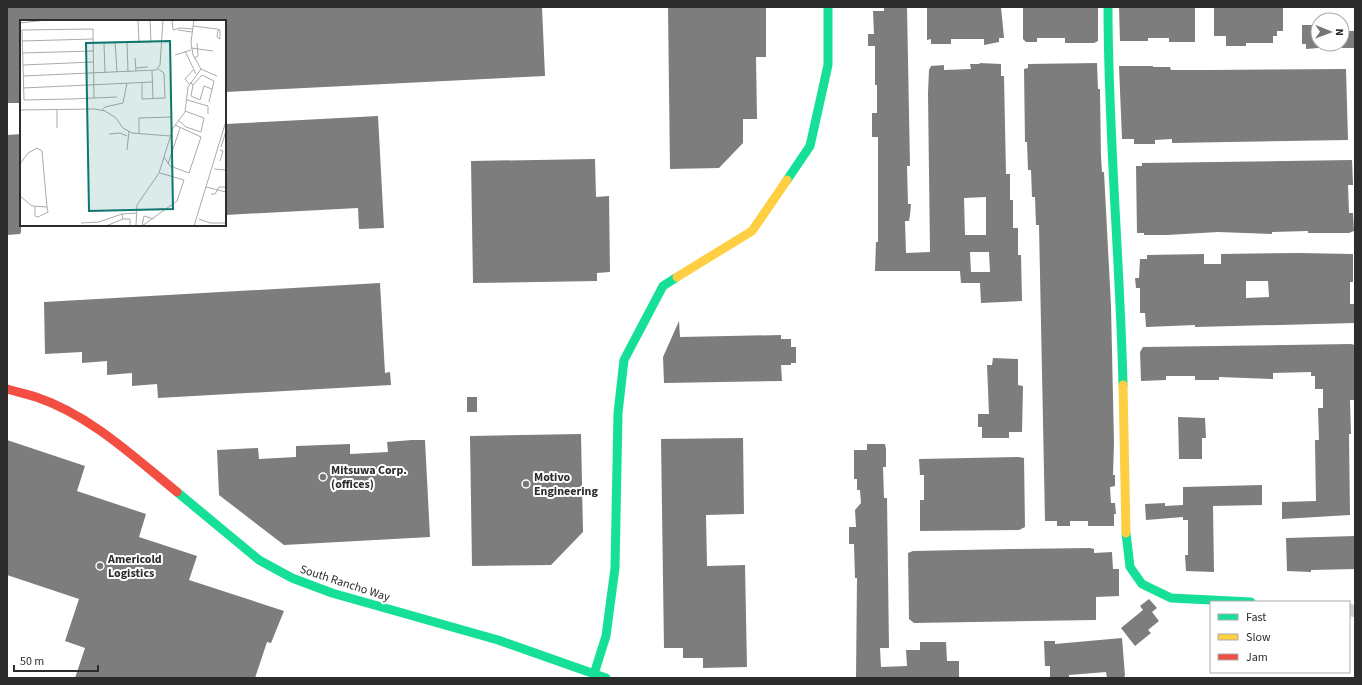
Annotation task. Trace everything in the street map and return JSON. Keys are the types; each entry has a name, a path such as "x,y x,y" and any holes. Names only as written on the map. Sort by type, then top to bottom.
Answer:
{"street":[{"path":"594,674 606,636 615,568 618,413 624,360 663,286 752,231 810,146 828,65 828,7"},
{"path":"1108,7 1108,53 1121,306 1126,536 1130,567 1142,584 1170,598 1232,601"},
{"name":"South Rancho Way","path":"7,390 37,397 64,409 90,424 120,445 259,560 292,578 332,593 498,640 606,678"}],"building":[{"path":"7,7 542,7 545,76 226,92 226,20 20,20 20,103 7,103"},
{"path":"668,7 766,7 766,57 756,57 757,119 743,119 743,143 719,168 670,169"},
{"path":"884,7 907,7 910,166 907,166 908,204 911,204 909,221 905,221 906,253 930,252 928,93 929,70 931,66 944,65 944,70 971,69 970,64 980,64 979,63 1001,64 1001,76 1004,76 1006,174 1010,174 1010,200 1013,200 1013,228 1018,228 1018,255 1021,255 1022,301 981,303 980,283 961,283 960,271 875,271 876,242 878,242 878,137 872,137 872,113 877,113 877,85 875,85 875,46 868,46 868,34 874,34 873,11 884,11","holes":["986,197 986,235 965,235 964,198","970,252 989,252 990,272 971,272"]},
{"path":"927,7 1001,7 1004,38 999,38 999,42 984,45 984,39 951,39 951,44 931,44 931,39 927,40"},
{"path":"1023,7 1098,7 1098,41 1094,43 1065,43 1065,38 1037,38 1037,42 1026,42 1023,39"},
{"path":"1119,7 1195,7 1195,42 1169,42 1169,38 1148,38 1148,41 1120,41"},
{"path":"1214,7 1283,7 1283,31 1277,31 1277,36 1273,36 1273,43 1246,43 1246,46 1226,46 1226,36 1214,36"},
{"path":"1302,25 1310,25 1310,49 1306,49 1306,44 1302,44"},
{"path":"1350,31 1355,31 1355,48 1350,48"},
{"path":"1097,63 1098,89 1100,89 1101,157 1102,172 1104,172 1111,306 1114,443 1113,475 1115,475 1115,486 1110,487 1111,503 1115,503 1116,514 1114,514 1114,526 1088,526 1088,521 1070,521 1070,526 1057,526 1057,521 1045,521 1039,225 1036,225 1035,197 1032,197 1031,170 1028,170 1027,142 1025,142 1024,69 1028,68 1028,64"},
{"path":"1119,66 1170,67 1171,70 1346,69 1348,140 1172,143 1172,139 1155,140 1155,144 1134,144 1134,139 1122,139"},
{"path":"378,116 384,228 359,229 358,208 226,215 226,124"},
{"path":"20,134 21,232 20,234 7,235 7,135"},
{"path":"595,159 596,197 609,196 610,272 597,273 597,281 473,283 471,161"},
{"path":"1352,160 1353,185 1348,185 1349,213 1353,213 1354,231 1349,233 1308,233 1308,231 1272,232 1272,234 1218,232 1144,235 1144,233 1137,233 1136,166 1142,166 1142,163"},
{"path":"1204,254 1204,264 1221,264 1221,254 1353,254 1353,282 1350,282 1350,304 1355,304 1355,323 1146,327 1145,313 1140,313 1140,288 1136,288 1135,278 1139,278 1140,259 1147,259 1147,255","holes":["1246,281 1268,281 1269,297 1246,298"]},
{"path":"380,283 385,373 390,372 391,385 158,398 157,384 132,386 132,373 107,375 107,361 82,363 82,352 45,354 44,302"},
{"path":"679,321 680,337 781,335 781,339 791,339 791,347 796,347 796,363 791,363 791,365 781,365 782,381 664,383 663,357"},
{"path":"1355,345 1355,400 1350,400 1350,515 1282,519 1282,502 1316,501 1315,440 1319,440 1318,408 1323,408 1323,389 1315,389 1315,376 1311,376 1311,372 1273,373 1273,379 1219,377 1219,380 1195,380 1195,376 1166,376 1166,380 1141,381 1140,352 1143,347"},
{"path":"993,358 1018,359 1018,385 1023,386 1022,432 1009,432 1009,438 982,438 982,427 978,427 978,414 989,414 987,365 992,365"},
{"path":"467,397 477,397 477,412 467,412"},
{"path":"1178,417 1205,418 1206,438 1202,438 1202,459 1179,459"},
{"name":"Motivo Engineering","path":"581,434 583,532 551,565 472,566 470,436"},
{"path":"743,438 744,514 706,515 707,566 745,565 747,667 703,668 703,658 683,658 683,648 664,648 661,439"},
{"name":"Americold Logistics","path":"7,440 85,466 77,491 146,514 139,537 197,556 189,580 284,611 271,643 267,642 255,678 75,678 85,648 65,641 79,599 7,575"},
{"name":"Mitsuwa Corp. (offices)","path":"425,440 430,537 284,545 219,495 217,450 258,448 259,459 296,457 296,446 350,444 350,454 388,452 387,442"},
{"path":"867,444 885,444 886,449 886,467 883,467 884,498 887,498 889,648 880,648 881,667 907,666 906,650 920,650 920,642 946,642 947,661 959,661 959,678 856,678 857,578 855,578 854,544 849,544 849,527 856,527 855,510 861,503 860,490 857,490 857,479 854,479 854,450 867,450"},
{"path":"1024,458 1025,527 1019,530 920,531 920,500 924,500 924,475 920,475 919,459"},
{"path":"1262,485 1262,505 1213,506 1214,572 1186,571 1185,555 1188,555 1188,520 1183,520 1183,517 1146,520 1145,504 1165,503 1165,506 1183,505 1183,487"},
{"path":"1355,536 1355,569 1311,570 1311,572 1287,571 1286,538"},
{"path":"1090,548 1094,549 1094,553 1112,552 1113,569 1119,569 1119,596 1096,597 1096,620 914,623 909,619 908,553 913,551"},
{"path":"1149,599 1157,608 1152,612 1159,621 1148,630 1151,633 1135,646 1121,628 1143,610 1140,606"},
{"path":"1122,638 1125,676 1123,678 1107,678 1106,672 1069,675 1069,678 1050,678 1050,666 1045,666 1044,641 1055,641 1055,644"}],"traffic: fast":[{"path":"787,180 810,146 828,65 828,7"},
{"path":"1108,7 1110,102 1123,385"},
{"path":"594,674 606,636 615,568 618,413 624,360 663,286 677,277"},
{"path":"177,492 259,560 292,578 332,593 498,640 606,678"},
{"path":"1126,533 1130,567 1142,584 1171,598 1231,601"}],"traffic: slow":[{"path":"677,277 752,231 787,180"},
{"path":"1123,385 1126,533"}],"traffic: jam":[{"path":"7,389 36,397 75,415 111,438 177,492"}],"place":[{"name":"Mitsuwa Corp. (offices)","path":"323,477"},
{"name":"Motivo Engineering","path":"526,484"},
{"name":"Americold Logistics","path":"100,566"}]}
